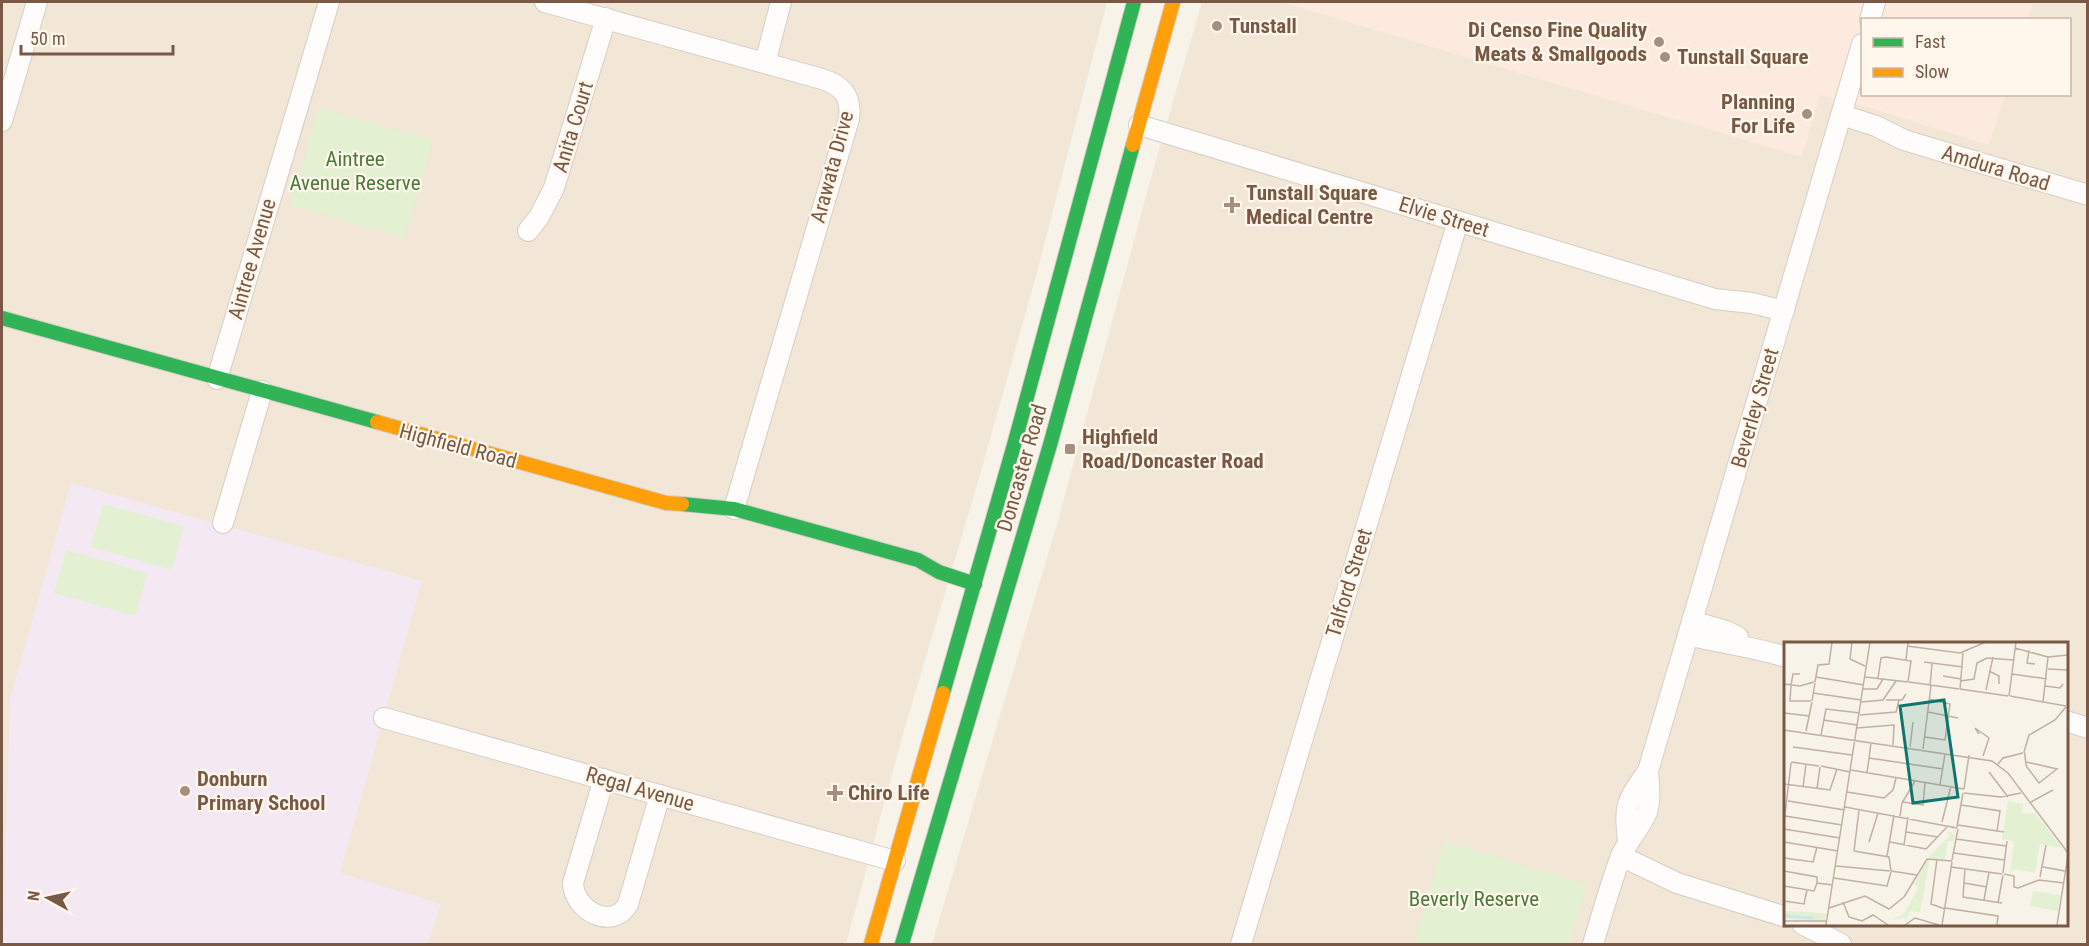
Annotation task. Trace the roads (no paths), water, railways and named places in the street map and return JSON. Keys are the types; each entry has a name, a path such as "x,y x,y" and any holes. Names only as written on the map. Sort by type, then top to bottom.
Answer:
{"main road":[{"name":"Doncaster Road","path":"902,945 1134,2"},
{"name":"Doncaster Road","path":"871,945 895,861 991,581 1139,125 1173,2"},
{"name":"Highfield Road","path":"2,318 666,503 734,509 918,560"}],"street":[{"path":"2,121 37,2"},
{"name":"Aintree Avenue","path":"217,379 329,2"},
{"name":"Arawata Drive","path":"545,2 833,83 845,92 850,109 734,509"},
{"path":"765,63 781,2"},
{"path":"1871,18 1875,2"},
{"name":"Anita Court","path":"528,231 539,217 554,188 606,18"},
{"name":"Beverley Street","path":"1593,945 1624,849 1647,811 1648,771 1861,51"},
{"name":"Amdura Road","path":"1840,122 1872,137 1904,141 2088,195"},
{"name":"Elvie Street","path":"1139,125 1715,298 1752,303 1782,318"},
{"name":"Talford Street","path":"1241,945 1458,221"},
{"path":"224,524 262,391"},
{"name":"Highfield Road","path":"918,560 943,560 991,581"},
{"path":"1690,628 1724,644 1765,650 1784,656"},
{"name":"Regal Avenue","path":"384,718 895,861"},
{"path":"2068,721 2088,728"},
{"path":"604,779 573,883 578,902 595,914 606,916 619,914 628,904 660,795"},
{"path":"1624,849 1677,883"},
{"path":"1614,876 1677,883 1784,916"},
{"path":"1804,925 1841,945"}],"place":[{"name":"Tunstall","path":"1217,26"},
{"name":"Di Censo Fine Quality Meats & Smallgoods","path":"1659,42"},
{"name":"Tunstall Square","path":"1665,57"},
{"name":"Planning For Life","path":"1807,114"},
{"name":"Tunstall Square Medical Centre","path":"1232,205"},
{"name":"Highfield Road/Doncaster Road","path":"1070,449"},
{"name":"Donburn Primary School","path":"185,791"},
{"name":"Chiro Life","path":"835,793"}],"park label":[{"name":"Aintree Avenue Reserve","path":"355,171"},
{"name":"Beverly Reserve","path":"1474,899"}]}
